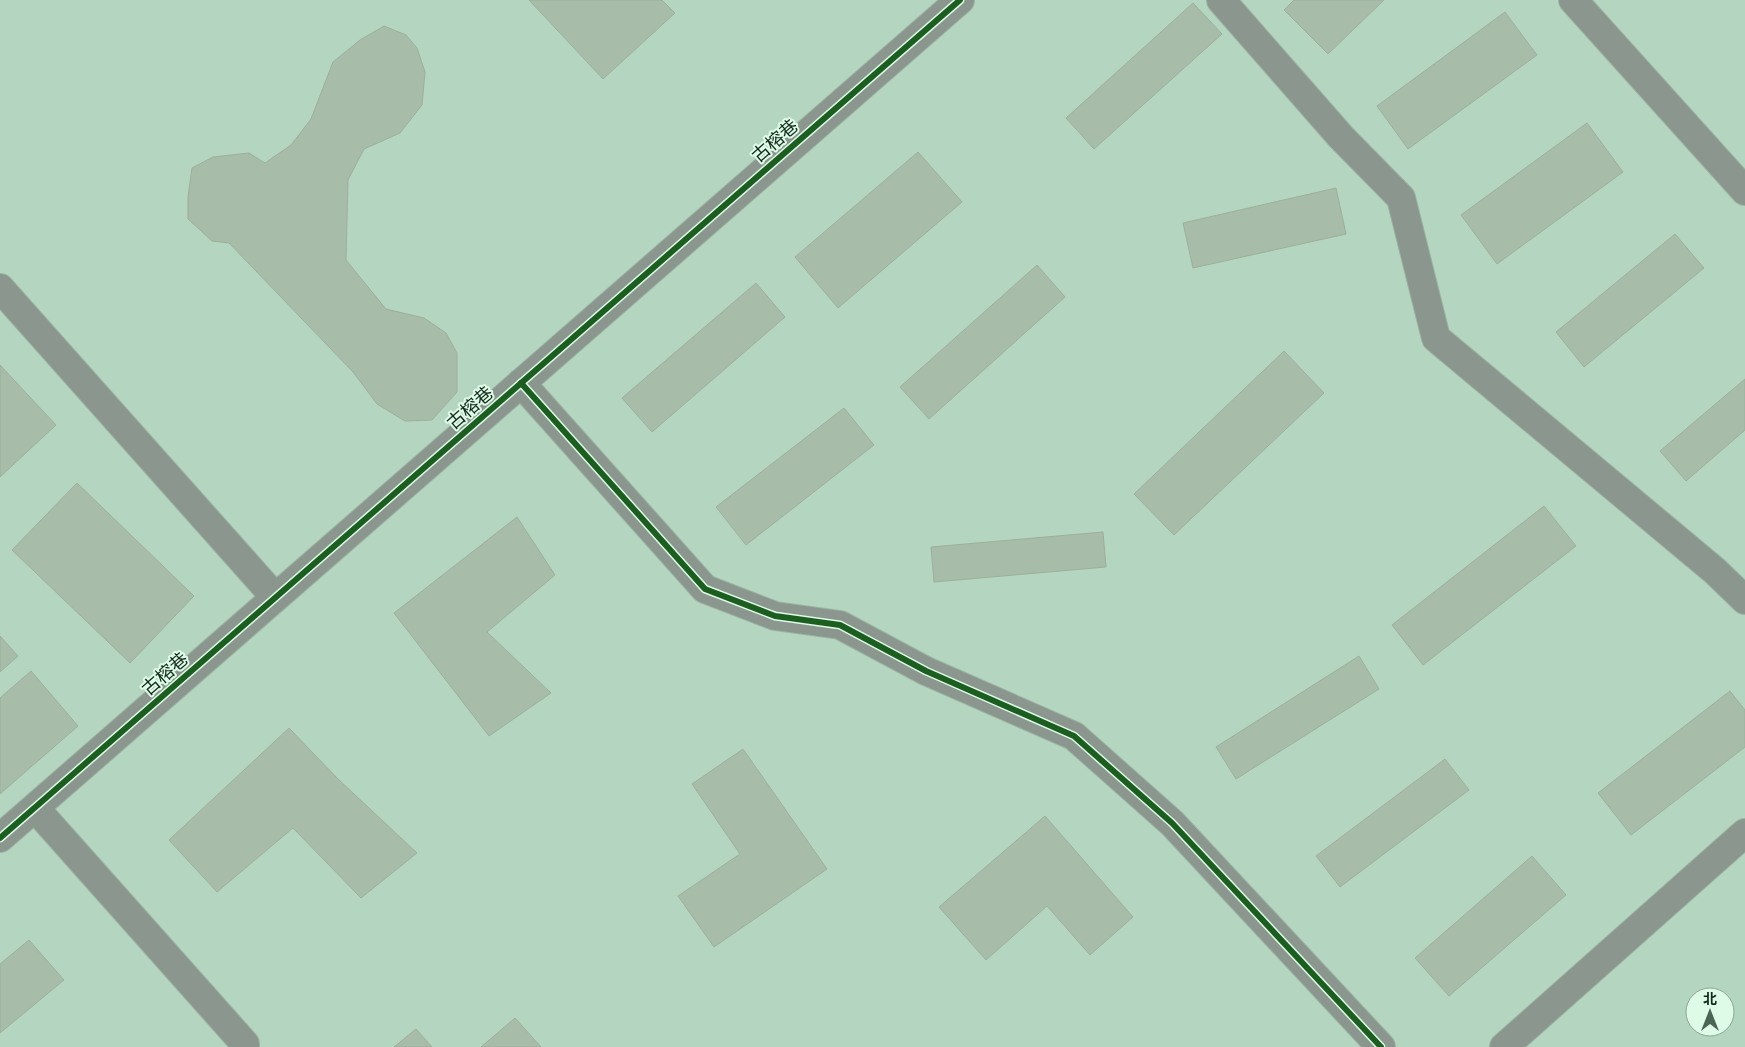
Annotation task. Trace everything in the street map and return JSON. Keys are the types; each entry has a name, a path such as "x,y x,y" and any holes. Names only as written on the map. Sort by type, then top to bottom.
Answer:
{"street":[{"name":"古榕巷","path":"0,838 960,0"},
{"path":"1220,0 1341,137 1401,198 1436,338 1715,571 1745,600"},
{"path":"1573,0 1745,191"},
{"path":"0,288 276,597"},
{"path":"521,383 706,589 775,616 840,625 926,671 1074,736 1172,823 1381,1047"},
{"path":"35,808 246,1047"},
{"path":"1504,1047 1745,833"}],"building":[{"path":"529,0 662,0 675,13 603,79"},
{"path":"1294,0 1384,0 1328,54 1284,10"},
{"path":"1193,3 1222,34 1094,149 1066,118"},
{"path":"1505,12 1537,55 1408,149 1377,106"},
{"path":"384,26 406,35 417,48 425,72 422,105 400,133 364,149 348,180 346,260 386,309 424,318 446,333 457,353 457,392 432,420 405,421 377,404 353,372 229,243 212,241 188,219 188,197 192,168 213,157 249,153 265,163 291,145 311,119 333,62 360,40"},
{"path":"1587,123 1623,172 1497,264 1461,215"},
{"path":"918,152 962,202 838,308 795,257"},
{"path":"1336,188 1346,234 1193,268 1183,223"},
{"path":"1675,234 1704,268 1584,367 1556,332"},
{"path":"1037,265 1065,297 929,419 900,387"},
{"path":"756,283 785,317 652,432 622,398"},
{"path":"1284,351 1324,393 1174,535 1134,494"},
{"path":"0,365 56,425 0,477"},
{"path":"1745,379 1745,430 1686,481 1660,451"},
{"path":"844,408 874,445 746,545 716,507"},
{"path":"77,483 194,596 130,663 12,550"},
{"path":"1544,506 1576,546 1423,665 1392,625"},
{"path":"517,517 555,575 487,632 551,693 489,736 394,613"},
{"path":"1103,532 1106,567 934,582 931,547"},
{"path":"0,636 18,656 0,672"},
{"path":"1359,656 1379,689 1236,779 1216,747"},
{"path":"31,671 78,726 0,794 0,698"},
{"path":"1730,691 1745,710 1745,747 1631,835 1598,793"},
{"path":"289,728 338,779 417,853 361,898 293,828 217,892 169,840"},
{"path":"743,749 827,869 714,947 678,896 740,854 692,784"},
{"path":"1445,759 1469,790 1340,887 1316,856"},
{"path":"1045,816 1133,917 1090,955 1047,906 986,960 939,907"},
{"path":"1532,856 1566,895 1449,996 1415,958"},
{"path":"29,940 64,980 0,1033 0,964"},
{"path":"515,1018 541,1047 481,1047"},
{"path":"416,1029 432,1047 394,1047"}],"cycle path":[{"path":"0,838 960,0"},
{"path":"521,383 705,589 775,616 840,625 926,671 1074,736 1172,823 1381,1047"}]}
